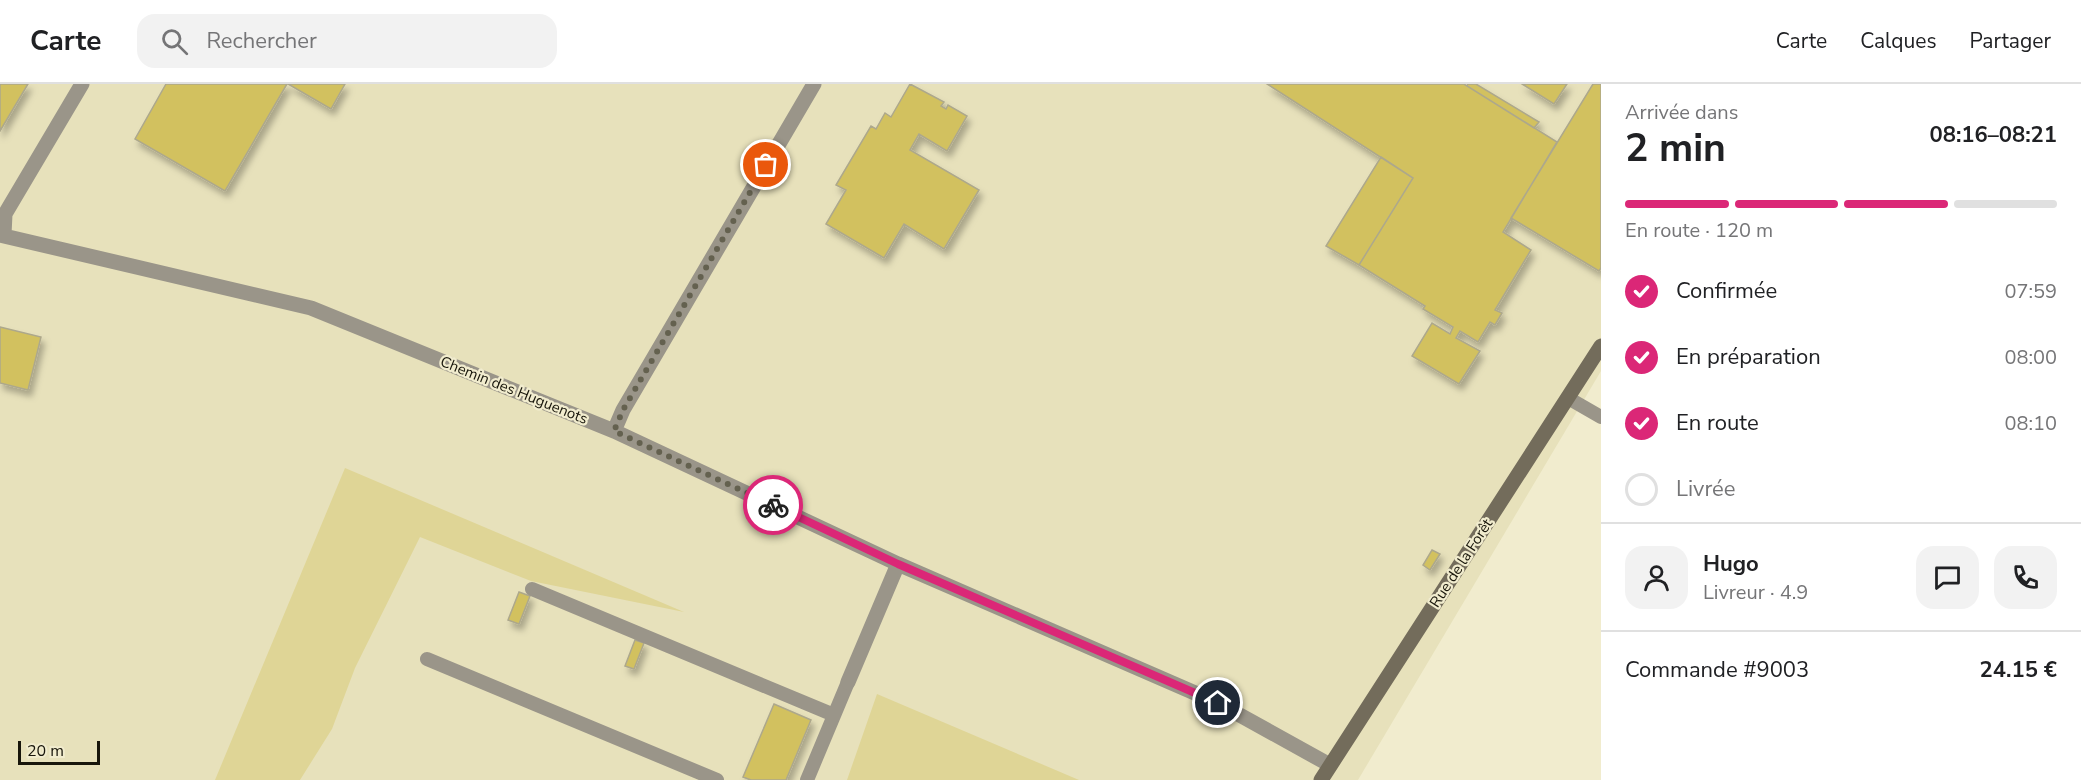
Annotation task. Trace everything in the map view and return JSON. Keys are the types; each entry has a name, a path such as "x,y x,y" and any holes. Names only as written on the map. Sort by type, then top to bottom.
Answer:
{"street":[{"path":"2,235 5,214 82,84"},
{"path":"614,431 623,410 814,84"},
{"name":"Chemin des Huguenots","path":"2,235 311,308 614,431 898,564 1218,703 1330,765"},
{"name":"Rue de la Forêt","path":"1321,780 1601,346"},
{"path":"848,682 898,564"}],"lane":[{"path":"1568,398 1601,417"},
{"path":"532,589 834,715"},
{"path":"427,659 717,780"},
{"path":"807,780 848,682"}],"shaded area":[{"path":"0,84 1601,84 1601,371 1358,780 0,780"},
{"path":"345,468 684,612 531,581 420,537 355,668 332,729 300,780 215,780"},
{"path":"877,694 1079,780 847,780"}],"building":[{"path":"0,84 28,84 0,131"},
{"path":"166,84 287,84 225,191 135,139"},
{"path":"288,84 345,84 331,109"},
{"path":"910,84 944,102 941,106 946,109 948,105 967,116 947,151 919,134 910,150 979,190 944,249 904,224 884,258 826,224 846,190 836,185 871,126 876,129 885,113 891,117"},
{"path":"1267,84 1464,84 1557,142 1503,232 1531,250 1495,310 1502,313 1495,325 1490,322 1478,342 1460,331 1456,338 1480,351 1459,384 1412,356 1432,323 1450,334 1453,327 1423,309 1425,306 1359,265 1413,178"},
{"path":"1476,84 1539,122 1534,128 1467,86"},
{"path":"1522,84 1567,84 1554,104"},
{"path":"1593,84 1601,84 1601,268 1599,271 1511,218"},
{"path":"1381,157 1413,178 1359,265 1326,246"},
{"path":"0,327 41,337 28,390 0,383"},
{"path":"1432,550 1440,554 1430,570 1423,565"},
{"path":"519,592 530,596 519,624 508,620"},
{"path":"635,640 644,643 634,669 625,666"},
{"path":"774,704 811,720 786,780 751,780 743,777"}],"way so far":[{"path":"766,165 623,410 614,431 773,505"}],"route":[{"path":"773,505 898,564 1218,703"}]}
